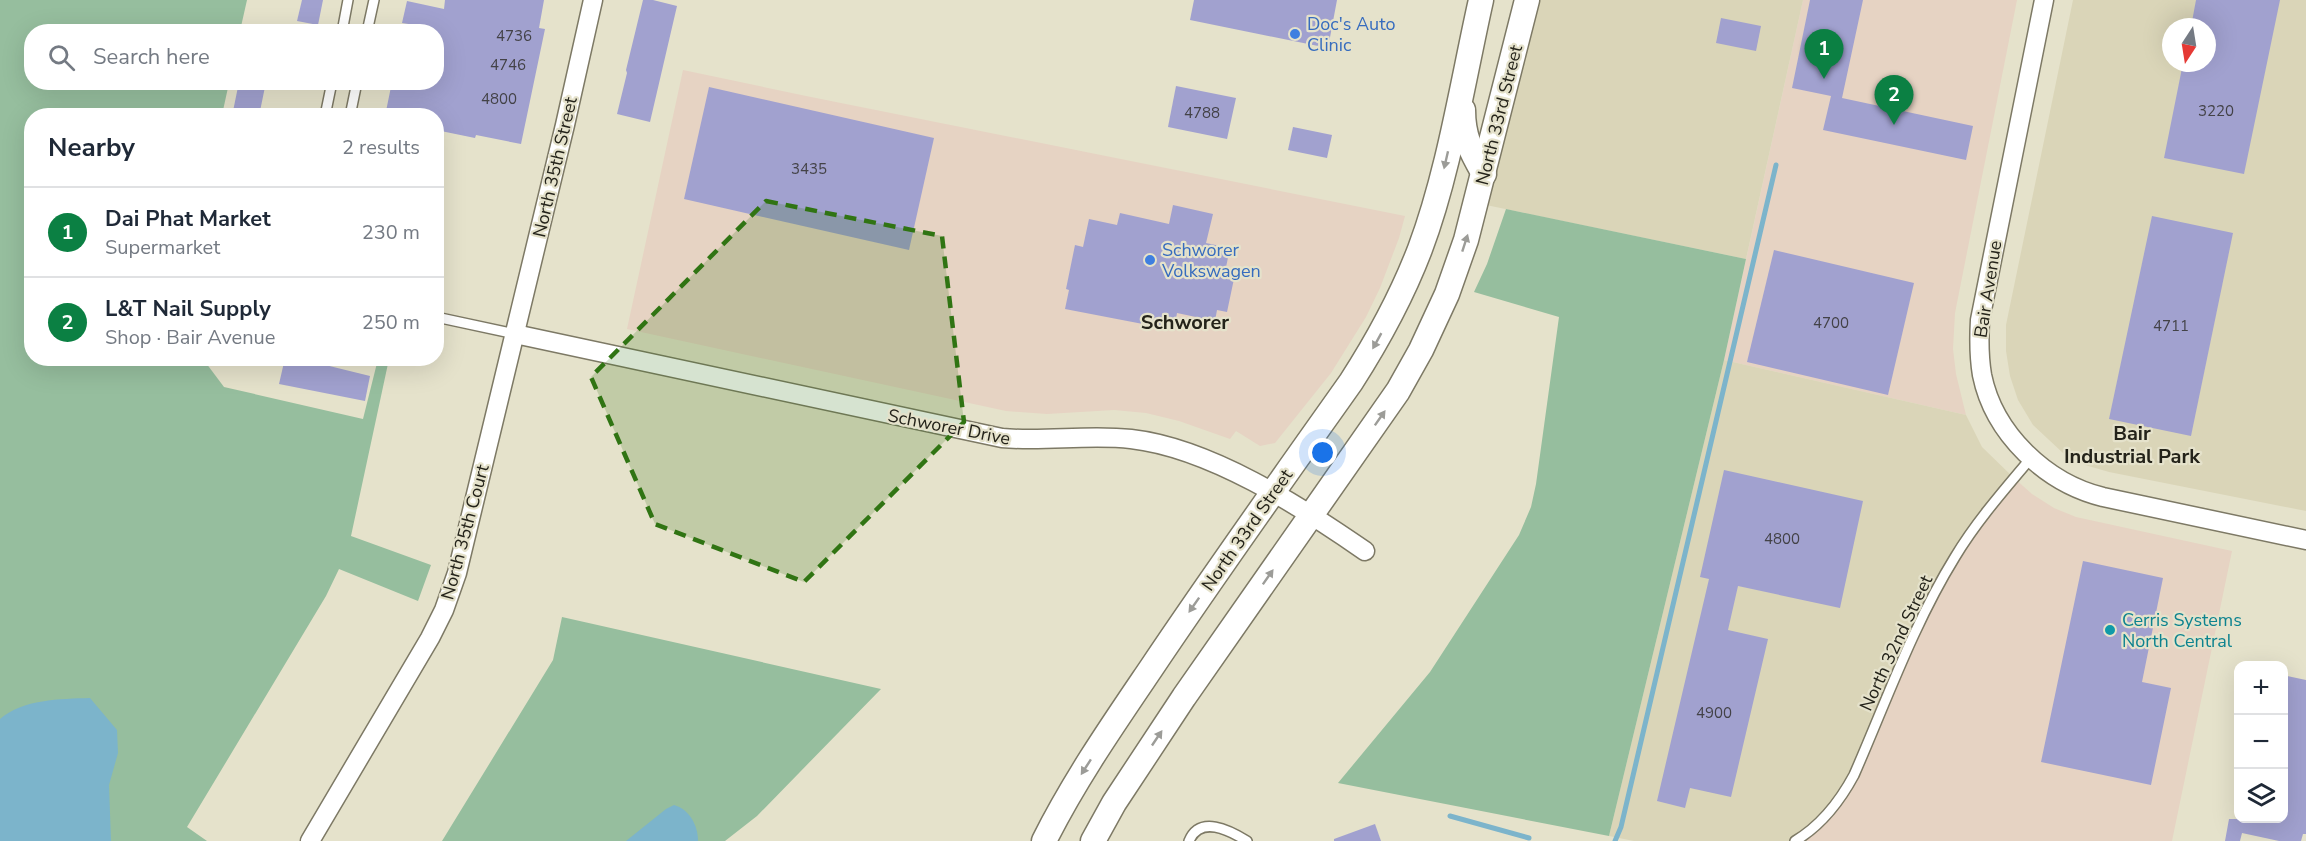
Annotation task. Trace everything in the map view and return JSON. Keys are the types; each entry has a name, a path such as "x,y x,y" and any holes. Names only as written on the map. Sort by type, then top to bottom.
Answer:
{"main road":[{"name":"North 33rd Street","path":"1044,841 1080,777 1111,729 1379,337 1407,282 1434,205 1481,0"},
{"name":"North 33rd Street","path":"1093,841 1114,803 1184,696 1398,391 1421,350 1456,270 1484,174 1527,0"},
{"path":"1464,77 1463,129 1468,146 1484,174"}],"street":[{"name":"North 35th Street","path":"515,334 566,125 593,0"},
{"name":"Bair Avenue","path":"2044,0 1980,320 1979,349 1982,377 2001,423 2031,458 2052,476 2094,495 2306,540"},
{"name":"Schworer Drive","path":"515,334 1002,438 1042,441 1107,438 1147,441 1199,457 1272,493 1365,551"},
{"name":"North 35th Court","path":"310,841 430,638 444,610 457,573 515,334"}],"lane":[{"path":"344,24 348,0"},
{"path":"369,24 374,0"},
{"path":"327,108 330,90"},
{"path":"352,108 355,90"},
{"path":"444,319 515,334"},
{"name":"North 32nd Street","path":"1795,841 1819,824 1842,796 1854,775 1921,623 1955,557 1991,507 2031,458"},
{"path":"1189,841 1194,832 1201,827 1216,827 1230,831 1247,841"}],"highlighted area":[{"path":"766,201 942,236 964,422 804,582 655,524 591,377"}],"shaded area":[{"path":"1534,0 1803,0 1746,259 1486,205"},
{"path":"1803,0 2017,0 1955,313 1953,349 1956,374 1966,415 1724,360"},
{"name":"Bair Industrial Park","path":"2073,0 2306,0 2306,511 2109,472 2085,465 2063,453 2033,425 2018,400 2010,376 2006,351 2006,325"},
{"path":"683,70 1405,216 1380,288 1366,317 1331,373 1275,443 1260,446 1236,431 1230,439 1179,421 1146,413 1114,410 1047,414 1006,411 627,329"},
{"path":"1724,360 1966,415 1982,447 2014,478 1955,557 1842,796 1795,841 1634,841 1609,836"},
{"path":"2014,478 2032,494 2054,508 2076,517 2232,551 2172,841 1795,841 1955,557"}],"green space":[{"path":"0,0 247,0 242,24 24,24 24,90 227,90 224,108 24,108 24,366 208,366 224,387 363,419 376,366 387,366 351,536 431,565 418,601 339,569 326,596 187,827 207,841 0,841"},
{"path":"1506,209 1746,259 1724,360 1609,836 1338,783 1430,672 1519,535 1531,507 1559,317 1474,292 1487,264"},
{"path":"562,617 881,689 757,816 725,841 442,841 553,660"}],"water":[{"path":"90,698 117,730 118,753 109,785 111,841 0,841 0,719 20,707 42,701"},
{"path":"674,805 684,810 692,818 698,841 626,841 666,809"}],"building":[{"path":"302,0 323,0 318,24 297,21"},
{"path":"445,0 544,0 539,28 545,29 521,144 444,132 444,108 387,108 390,90 444,90 444,24 402,23 407,1 444,9"},
{"path":"643,0 677,6 650,122 617,114"},
{"name":"Doc's Auto Clinic","path":"1194,0 1337,0 1328,48 1190,20"},
{"path":"1810,0 1863,0 1842,98 1973,126 1966,160 1823,130 1831,96 1792,88"},
{"path":"2196,0 2280,0 2244,174 2164,158 2181,72 2216,72 2216,18 2193,18"},
{"path":"1721,18 1761,26 1756,51 1716,43"},
{"path":"1176,86 1236,98 1227,139 1168,127"},
{"path":"709,87 934,138 909,250 684,199"},
{"path":"237,90 264,90 261,108 234,108"},
{"path":"1293,127 1332,135 1327,158 1288,150"},
{"name":"Schworer Volkswagen","path":"1173,205 1213,214 1206,243 1230,248 1225,272 1235,274 1227,312 1217,310 1215,321 1177,313 1174,330 1065,309 1069,290 1066,289 1075,245 1083,247 1089,219 1117,225 1120,213 1169,224"},
{"path":"2152,216 2233,233 2191,436 2109,419"},
{"path":"1774,250 1914,283 1888,395 1747,362"},
{"path":"283,366 329,366 370,376 365,401 279,384"},
{"path":"1724,470 1863,501 1840,608 1738,586 1728,630 1768,639 1731,797 1690,788 1685,808 1657,801 1709,579 1700,577"},
{"name":"Cerris Systems North Central","path":"2083,561 2163,578 2142,682 2171,688 2151,785 2041,762"},
{"path":"2288,676 2306,680 2306,834 2303,834 2301,841 2279,841 2242,833 2240,841 2225,841 2229,819 2234,819 2234,823 2288,823"},
{"path":"1375,824 1381,841 1334,841 1334,839"}],"waterway":[{"path":"1615,841 1621,827 1776,165"},
{"path":"1450,816 1529,838"}],"place":[{"name":"Doc's Auto Clinic","path":"1295,34"},
{"name":"Dai Phat Market","path":"1824,79"},
{"name":"L&T Nail Supply","path":"1894,125"},
{"name":"Schworer Volkswagen","path":"1150,260"},
{"name":"Cerris Systems North Central","path":"2110,630"}],"district":[{"name":"Schworer","path":"1185,322"},
{"name":"Bair Industrial Park","path":"2132,444"}]}
